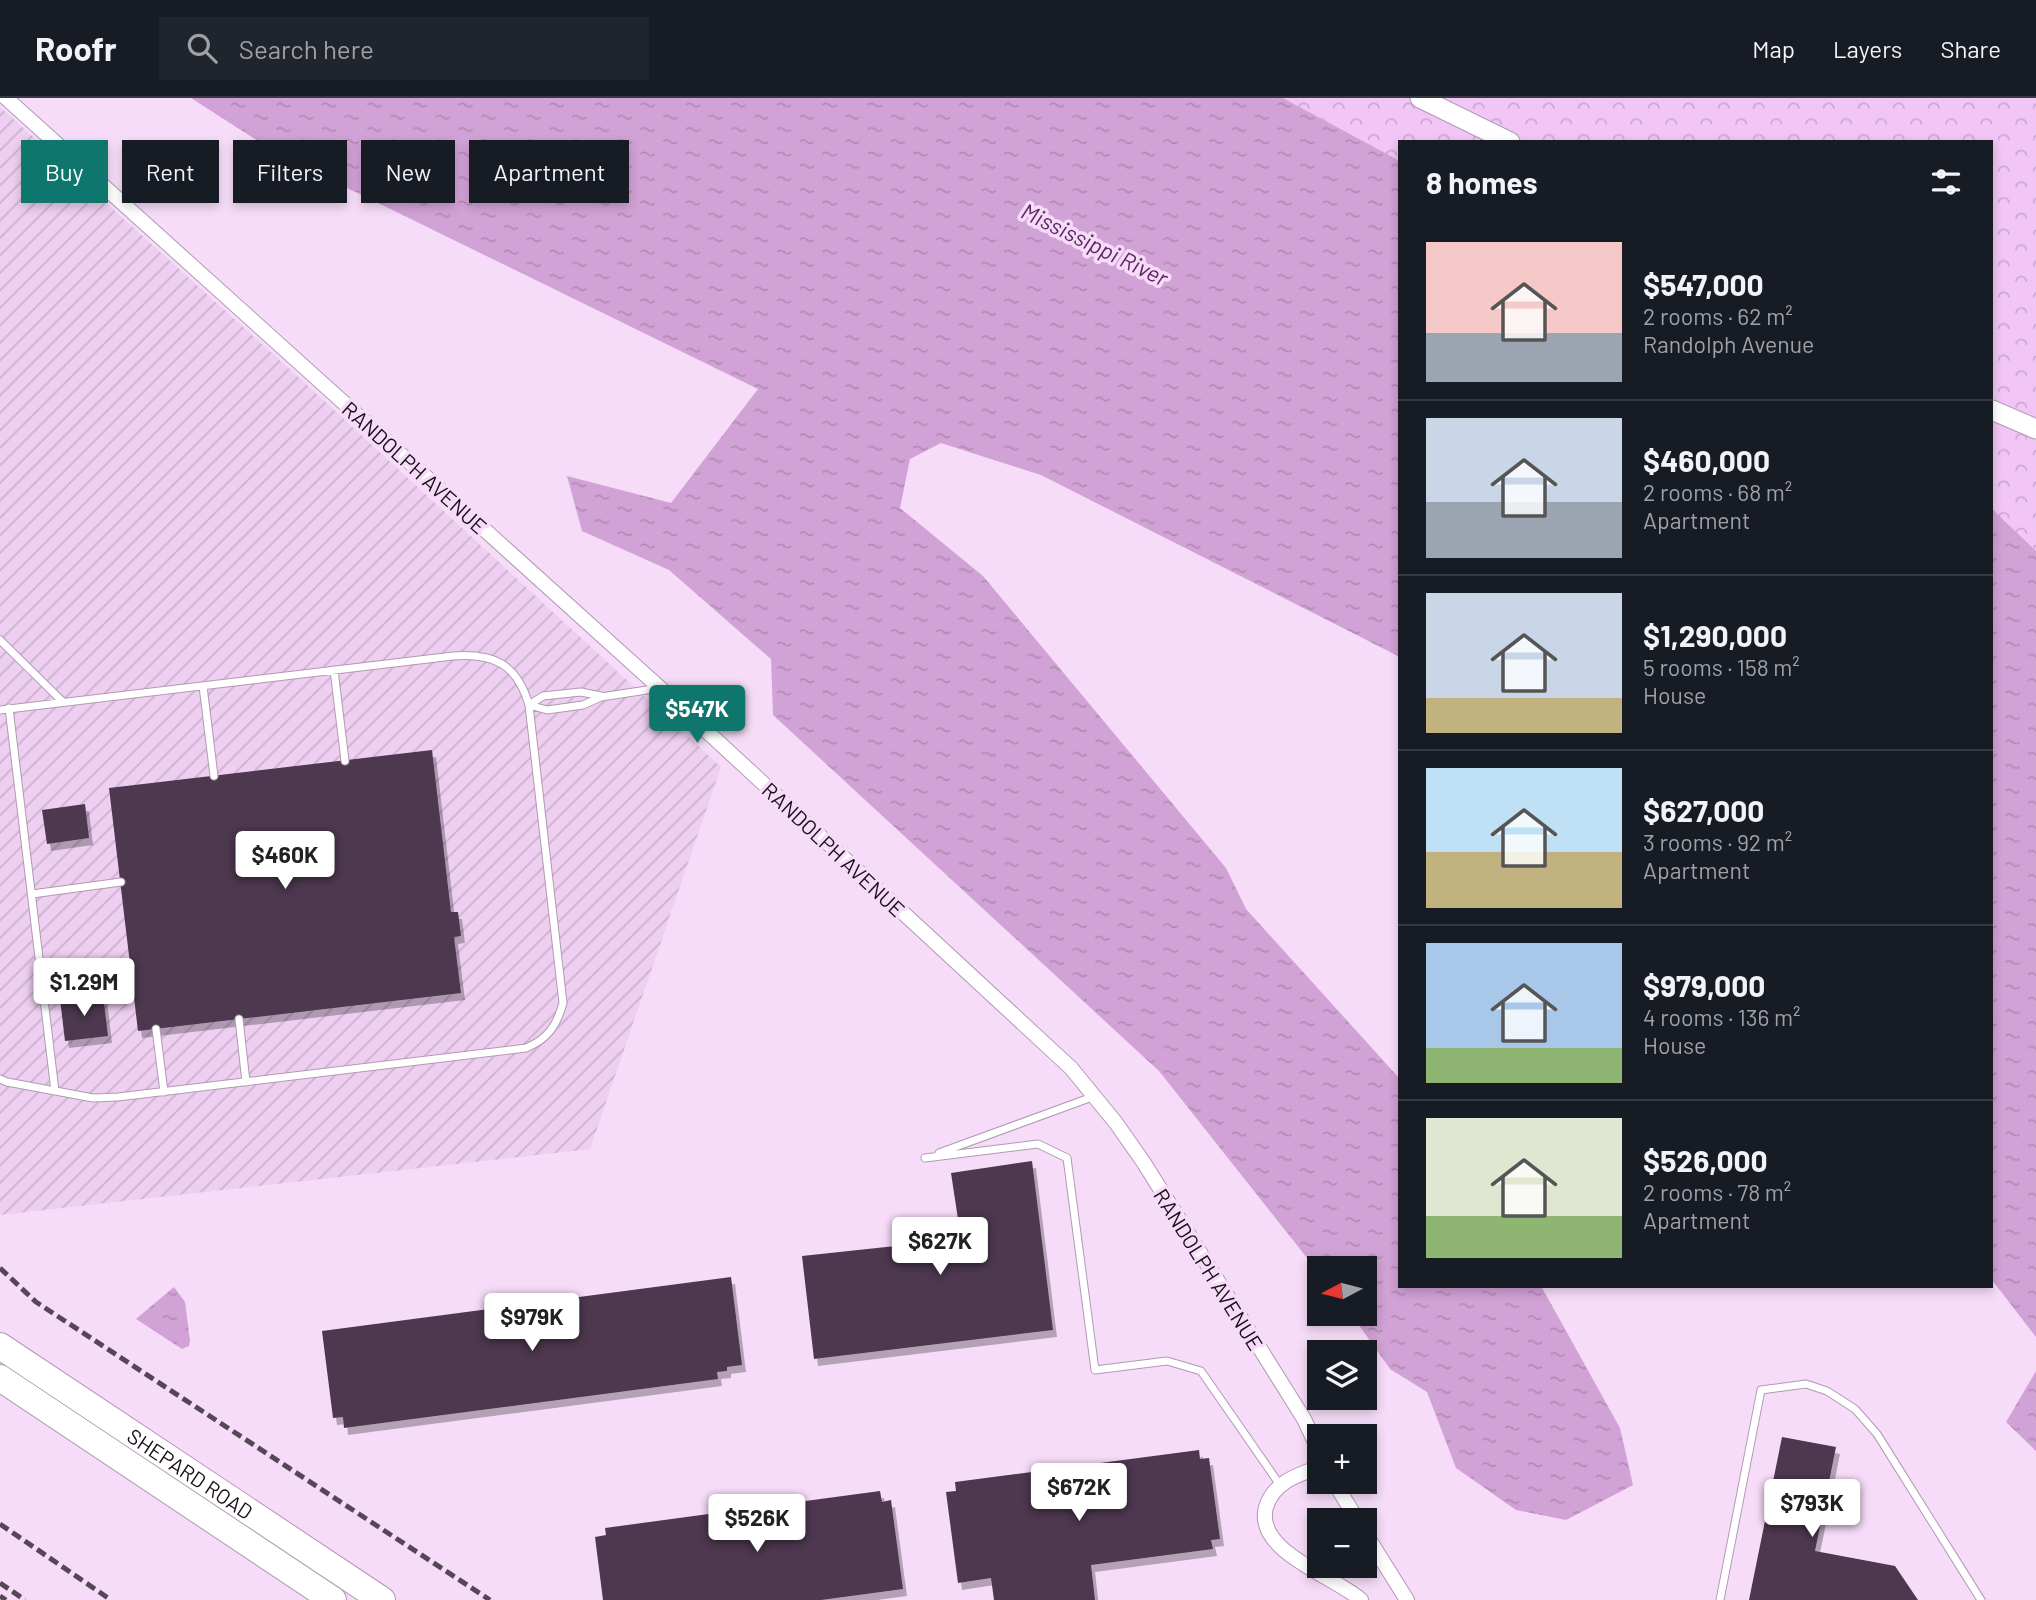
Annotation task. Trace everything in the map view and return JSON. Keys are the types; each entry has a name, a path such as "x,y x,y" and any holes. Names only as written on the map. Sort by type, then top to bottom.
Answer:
{"highway":[{"name":"SHEPARD ROAD","path":"0,1346 382,1600"},
{"name":"SHEPARD ROAD","path":"0,1378 333,1600"}],"street":[{"name":"RANDOLPH AVENUE","path":"6,98 660,688 1042,1040 1095,1096 1144,1163 1307,1425"},
{"path":"1420,98 1506,140"},
{"path":"1993,410 2036,429"},
{"path":"1307,1471 1280,1485 1270,1496 1265,1512 1267,1530 1275,1543 1361,1600"},
{"path":"1377,1551 1407,1600"}],"lane":[{"path":"0,640 63,702"},
{"path":"0,710 472,655 495,661 515,672 524,687 529,705 563,994 558,1019 549,1034 526,1048 104,1098 0,1079"},
{"path":"334,670 345,761"},
{"path":"203,685 214,776"},
{"path":"529,705 547,709 583,705 601,697 660,688"},
{"path":"529,705 543,696 581,692 601,697"},
{"path":"9,708 55,1091"},
{"path":"32,894 121,882"},
{"path":"239,1019 247,1082"},
{"path":"156,1029 164,1092"},
{"path":"1095,1096 925,1158 1038,1144 1067,1158 1095,1370 1167,1361 1200,1371 1280,1485"},
{"path":"1720,1600 1761,1390 1806,1384 1827,1391 1855,1409 1877,1434 1981,1600"}],"shaded area":[{"path":"0,107 36,140 21,140 21,203 106,203 721,767 590,1149 0,1215"}],"green space":[{"path":"1283,98 2036,98 2036,551 1993,510 1993,140 1398,140 1398,160"}],"water":[{"name":"Mississippi River","path":"191,98 1283,98 1398,160 1398,656 1041,475 941,443 910,459 900,508 983,576 1226,868 1246,909 1398,1077 1398,1288 1542,1288 1620,1428 1633,1485 1566,1520 1516,1510 1456,1468 1427,1392 1390,1369 1377,1351 1377,1340 1369,1340 1360,1326 1377,1326 1377,1256 1307,1258 1159,1071 773,715 771,659 669,570 582,531 567,476 671,503 758,389 378,203 455,203 455,140 361,140 361,195 347,188 347,140 256,140"},
{"path":"1993,510 2036,551 2036,1337 1993,1281"},
{"path":"174,1287 185,1302 190,1341 189,1346 182,1349 136,1319"},
{"path":"2036,1371 2036,1451 2006,1422"}],"building":[{"path":"432,750 451,912 458,912 461,936 454,937 461,993 138,1031 109,788"},
{"path":"85,804 89,838 47,844 42,810"},
{"path":"103,994 108,1036 65,1041 60,999"},
{"path":"1032,1161 1053,1330 814,1359 802,1256 961,1239 951,1173"},
{"path":"731,1277 742,1365 727,1367 727,1371 717,1372 718,1379 344,1428 343,1417 333,1418 322,1331"},
{"path":"1782,1437 1836,1447 1815,1551 1895,1566 1918,1600 1749,1600"},
{"path":"1199,1450 1200,1459 1209,1458 1220,1539 1211,1540 1213,1549 1091,1565 1095,1600 994,1600 991,1578 958,1583 946,1492 956,1491 955,1482"},
{"path":"880,1491 882,1502 891,1500 903,1589 821,1600 603,1600 595,1537 606,1535 605,1528"}],"railway":[{"path":"0,1268 36,1302 490,1600"},
{"path":"0,1524 111,1600"},
{"path":"0,1583 25,1600"},
{"path":"0,1596 6,1600"}]}
